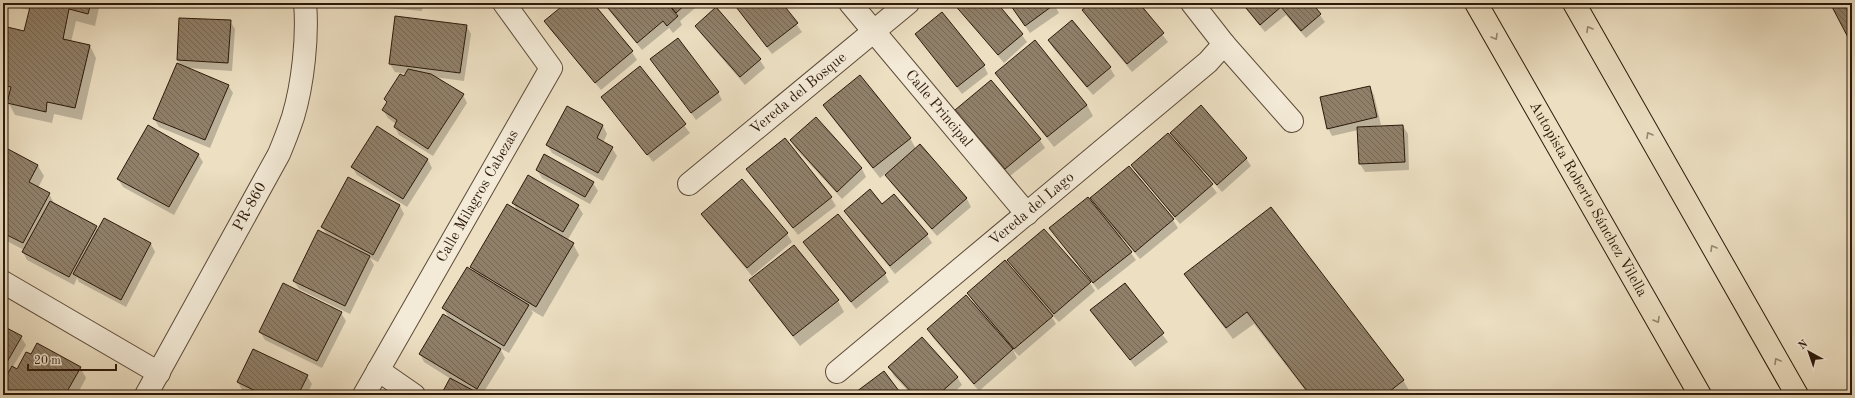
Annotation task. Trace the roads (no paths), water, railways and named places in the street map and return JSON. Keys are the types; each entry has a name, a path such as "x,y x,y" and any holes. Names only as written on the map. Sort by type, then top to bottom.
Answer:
{"highway":[{"name":"Autopista Roberto Sánchez Vilella","path":"1476,3 1700,395"},
{"path":"1574,3 1796,395"}],"street":[{"name":"PR-860","path":"146,395 280,154 293,116 300,84 306,19 305,3"},
{"name":"Calle Milagros Cabezas","path":"364,395 551,68 504,3"},
{"name":"Calle Principal","path":"850,3 1027,214"},
{"name":"Vereda del Bosque","path":"689,184 908,3"},
{"path":"1192,3 1224,44 1292,122"},
{"name":"Vereda del Lago","path":"837,372 1208,62 1224,44"},
{"path":"3,282 159,373"},
{"path":"378,370 414,395"}]}
